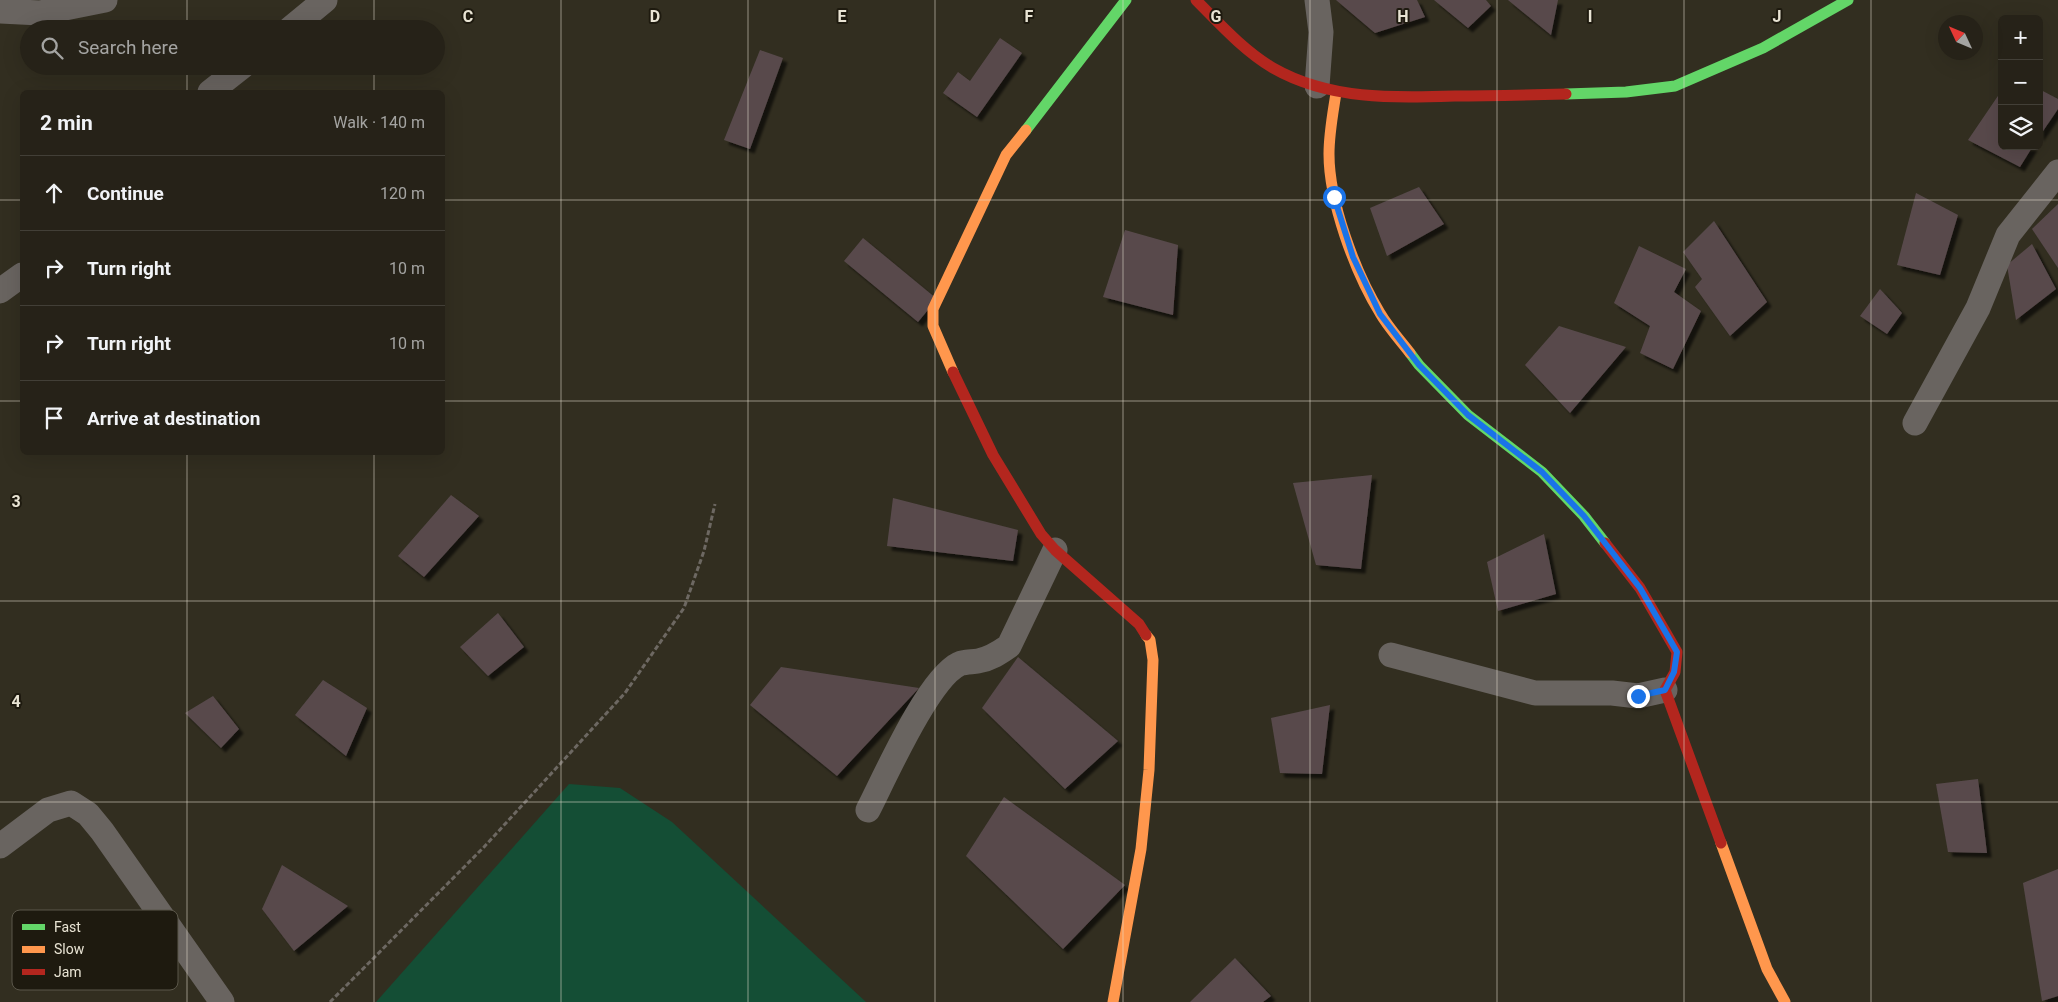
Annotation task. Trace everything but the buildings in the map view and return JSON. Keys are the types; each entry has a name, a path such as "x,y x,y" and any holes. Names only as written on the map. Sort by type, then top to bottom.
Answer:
{"street":[{"path":"0,11 40,13 105,0"},
{"path":"301,20 325,0"},
{"path":"1114,1002 1141,849 1153,693 1153,660 1150,640 1139,624 1055,550 1041,534 989,447 969,408 933,326 933,309 1006,155 1126,0"},
{"path":"1196,0 1239,42 1258,58 1276,69 1326,89 1369,98 1435,98 1626,92 1675,86 1763,48 1848,0"},
{"path":"1317,0 1330,131 1329,156 1334,197 1353,257 1380,314 1419,365 1468,415 1542,472 1584,516 1640,588 1677,652 1674,672 1665,690 1767,969 1785,1002"},
{"path":"213,90 232,75"},
{"path":"1915,423 1978,308 2008,235 2058,172"},
{"path":"0,291 20,276"},
{"path":"868,810 926,698 942,678 960,664 981,661 996,656 1009,646 1055,550"},
{"path":"1391,655 1535,693 1612,693 1638,696 1665,690"},
{"path":"0,846 48,810 70,803 88,814 158,910"},
{"path":"178,939 222,1002"}],"path":[{"path":"330,1002 484,847 625,693 684,608 704,551 715,504"}],"green space":[{"path":"569,784 620,788 672,822 866,1002 376,1002"}],"traffic: fast":[{"path":"1026,130 1126,0"},
{"path":"1566,94 1626,92 1675,86 1763,48 1848,0"},
{"path":"1410,353 1419,365 1468,415 1542,472 1584,516 1605,543"}],"traffic: slow":[{"path":"1336,93 1330,131 1329,154 1333,193 1339,215 1361,278 1380,313 1410,353"},
{"path":"953,372 933,326 933,309 1006,155 1026,130"},
{"path":"1113,1002 1141,849 1149,770 1153,660 1150,640 1146,635"},
{"path":"1721,843 1767,969 1785,1002"}],"traffic: jam":[{"path":"1196,0 1232,36 1262,61 1294,78 1316,86 1362,95 1408,97 1566,94"},
{"path":"953,372 993,455 1041,534 1055,550 1139,624 1146,635"},
{"path":"1605,543 1640,588 1677,652 1675,672 1665,690 1721,843"}],"route":[{"path":"1334,197 1353,257 1380,314 1419,365 1468,415 1542,472 1584,516 1640,588 1677,652 1674,672 1665,690 1638,696"}]}
